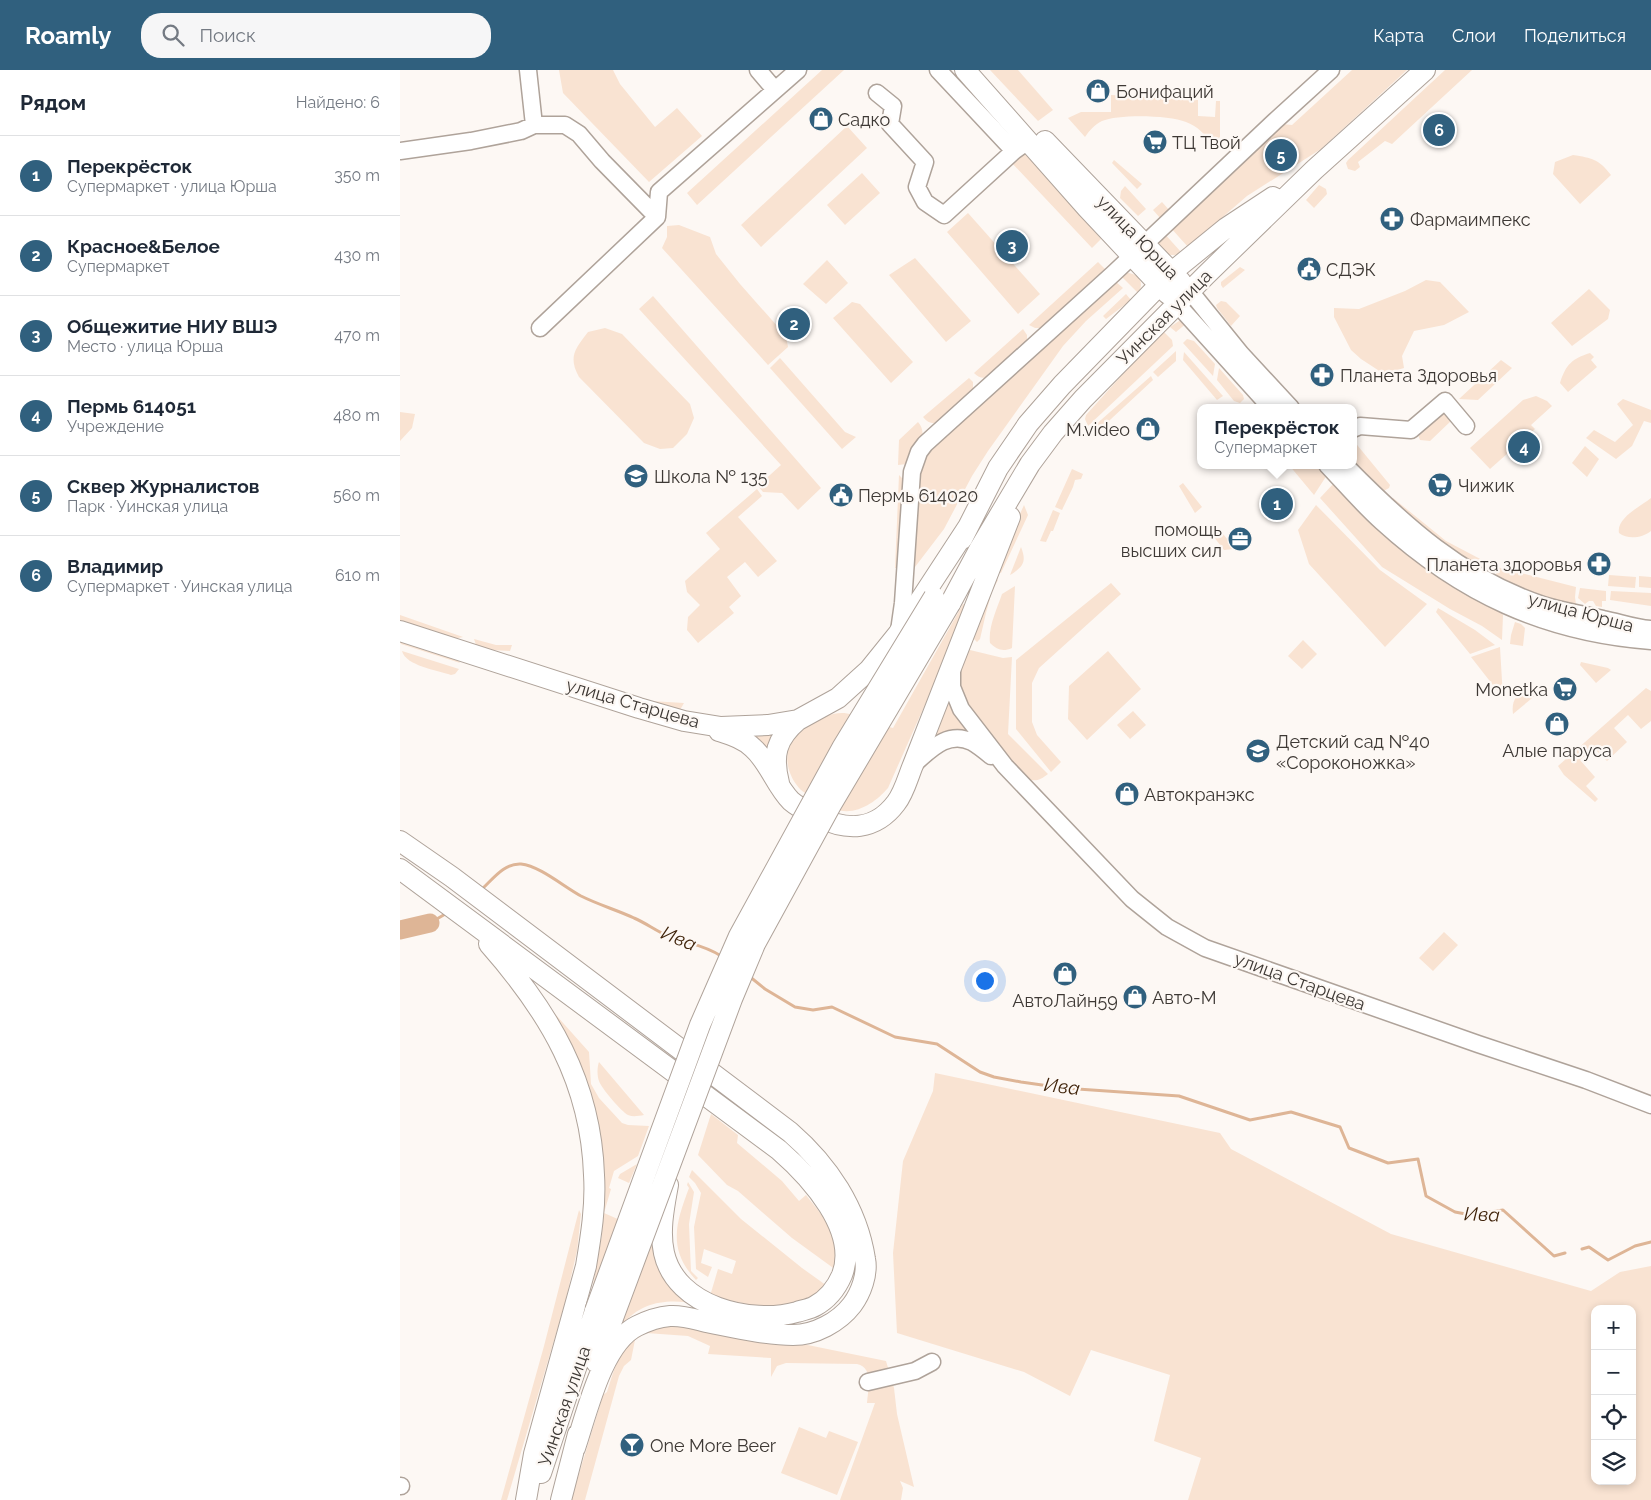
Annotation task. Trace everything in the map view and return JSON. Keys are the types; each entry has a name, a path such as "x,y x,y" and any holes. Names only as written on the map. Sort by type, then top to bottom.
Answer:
{"main road":[{"name":"улица Юрша","path":"965,70 1027,142 1184,297"},
{"name":"улица Юрша","path":"979,70 1027,142"},
{"name":"Уинская улица","path":"942,600 980,548 1030,464 1053,433 1083,399 1314,170 1425,70"},
{"name":"Уинская улица","path":"942,600 968,527 998,468 1028,424 1062,385 1166,279 1226,228 1314,170"},
{"path":"684,721 739,738 754,748 792,801 804,810 832,824 853,828 874,822 884,816 897,802 913,765 1030,464"},
{"name":"улица Старцева","path":"400,631 684,721 721,727 748,727 798,720 838,698 869,670 898,634 968,527"},
{"path":"604,1314 674,1152 755,944 942,600"},
{"path":"604,1314 700,1025 739,936 842,748 942,600"},
{"path":"780,785 776,764 777,750 781,738 798,720"},
{"path":"400,841 460,883 790,1132 819,1160 826,1186 828,1205 838,1224 846,1250 845,1266 840,1281 832,1295 814,1307 788,1314 760,1317 734,1312 706,1303 694,1296 673,1272 665,1255 662,1235 664,1210 674,1152"},
{"path":"400,868 826,1186"},
{"path":"454,908 509,967 538,1005 561,1045 578,1087 592,1143 595,1176 591,1235 586,1266 534,1454 526,1500"},
{"name":"Уинская улица","path":"575,1448 602,1370 612,1350 636,1326 669,1316 686,1317 738,1328 793,1335 812,1331 840,1318 858,1297 864,1279 866,1262 861,1238 844,1196 826,1186"},
{"name":"Уинская улица","path":"560,1500 598,1357 604,1314"},
{"name":"Уинская улица","path":"532,1500 604,1314"}],"street":[{"path":"528,70 534,125"},
{"path":"758,70 775,90"},
{"path":"540,328 657,217 659,192 798,70"},
{"path":"877,93 893,106 890,124 925,162 917,187 926,202 944,215 1027,142 938,70"},
{"path":"898,634 903,602 910,487 912,472 919,452 932,437 1114,274 1331,70"},
{"path":"400,151 471,141 521,131 534,125 565,125 579,134 602,161 657,217"},
{"name":"улица Юрша","path":"1184,297 1268,404"},
{"name":"улица Юрша","path":"1184,297 1287,404"},
{"path":"1357,427 1411,430 1445,401 1466,426"},
{"name":"улица Юрша","path":"1331,469 1382,522 1441,568 1482,594 1513,609 1573,629 1608,637 1651,641"},
{"name":"улица Юрша","path":"1349,469 1409,527 1452,560 1487,580 1544,605 1651,629"},
{"path":"952,667 952,687 960,709 1005,766"},
{"path":"913,765 938,743 951,739 961,739 970,741 1005,766"},
{"name":"улица Старцева","path":"1005,766 1132,899 1167,927 1205,948 1586,1080 1651,1105"},
{"path":"868,1382 915,1371 932,1362"}],"shaded area":[{"path":"559,70 613,70 620,84 655,127 677,108 702,136 649,182 563,93"},
{"path":"822,70 844,70 697,205 687,193"},
{"path":"990,70 1018,70 1053,110 1038,121"},
{"path":"1352,70 1407,70 1321,149 1247,196 1188,247 1170,227 1282,124 1292,125"},
{"path":"1445,70 1472,70 1392,144 1385,141 1358,162 1360,167 1355,171 1348,169 1346,163 1348,160"},
{"path":"1111,95 1198,100 1198,116 1215,117 1216,101 1220,101 1220,137 1212,144 1200,131 1186,122 1144,116 1119,117 1102,121 1092,128 1085,137 1068,118 1081,112 1111,112"},
{"path":"847,126 867,148 761,247 741,225"},
{"path":"1024,153 1028,154 1037,163 1101,239 1092,248 1010,161"},
{"path":"1573,155 1595,160 1611,175 1580,204 1553,174 1555,162"},
{"path":"1114,160 1142,184 1137,189 1112,163"},
{"path":"862,173 880,193 845,225 827,205"},
{"path":"1319,185 1326,189 1327,194 1314,208 1306,200"},
{"path":"1125,186 1146,209 1138,216 1120,198 1121,191"},
{"path":"1162,202 1170,211 1161,219 1153,210"},
{"path":"968,213 1040,294 1018,314 947,232"},
{"path":"679,225 710,237 716,254 786,336 788,347 768,365 662,248 667,237 667,226"},
{"path":"1163,232 1181,252 1171,255 1158,246 1158,241"},
{"path":"915,258 971,321 946,342 889,275"},
{"path":"827,260 848,283 826,304 803,284"},
{"path":"1098,262 1107,271 1043,328 1035,328 1029,325"},
{"path":"1240,267 1245,270 1223,288 1221,282"},
{"path":"1131,273 1140,279 1141,286 1138,293 1121,276"},
{"path":"1426,280 1440,282 1469,312 1444,325 1414,331 1402,356 1404,368 1384,374 1351,350 1334,317 1334,308 1359,309 1405,291"},
{"path":"1115,281 1123,288 1086,321 1063,346 988,451 972,476 944,529 915,567 911,569 918,476 925,457 933,446 1032,354 1038,353"},
{"path":"1589,289 1610,310 1608,319 1572,346 1551,323"},
{"path":"1126,294 1131,300 1106,319 1103,316"},
{"path":"653,296 821,488 798,510 782,493 763,492 758,486 781,465 639,309"},
{"path":"1221,301 1226,302 1240,316 1231,326 1217,308 1216,305"},
{"path":"852,302 860,304 913,362 891,383 833,318"},
{"path":"1179,321 1188,322 1176,332 1170,327"},
{"path":"605,328 622,334 690,404 694,418 687,434 673,448 660,449 644,443 579,377 574,364 577,348 588,332"},
{"path":"1023,329 1027,335 1027,341 988,377 980,377 974,373"},
{"path":"1164,332 1172,340 1173,346 1088,426 1085,419 1086,415 1141,354"},
{"path":"1187,339 1194,341 1215,364 1213,376 1183,343"},
{"path":"1176,351 1176,361 1158,377 1153,372"},
{"path":"1184,352 1223,396 1217,400 1183,360"},
{"path":"1590,353 1594,357 1591,360 1597,367 1568,392 1560,383 1567,367 1574,360"},
{"path":"780,358 845,432 856,437 842,449 770,368"},
{"path":"1501,360 1512,368 1478,400 1459,399"},
{"path":"1219,368 1243,395 1244,399 1240,403 1234,401 1217,380"},
{"path":"1151,376 1153,380 1097,432 1093,427"},
{"path":"969,378 973,382 973,390 937,423 931,423 923,417"},
{"path":"1536,396 1547,401 1552,406 1531,425 1535,429 1490,469 1470,448 1523,400"},
{"path":"1623,399 1651,410 1651,423 1644,421 1632,446 1616,459 1586,438 1594,430 1615,442 1633,425 1617,404"},
{"path":"1442,410 1452,420 1430,441 1420,440 1417,432"},
{"path":"400,412 415,414 412,428 400,441"},
{"path":"918,422 922,433 920,443 907,464 898,465 899,440"},
{"path":"1357,445 1390,485 1389,488 1380,493 1357,469"},
{"path":"1585,446 1599,459 1587,477 1572,463"},
{"path":"1072,469 1083,474 1081,479 1075,480 1062,510 1055,507"},
{"path":"1292,469 1321,469 1327,475 1314,495"},
{"path":"899,475 903,479 902,568 895,568"},
{"path":"1183,483 1202,507 1195,513 1179,486"},
{"path":"1334,483 1394,543 1455,587 1501,612 1503,615 1502,640 1482,626 1450,609 1382,567 1320,498"},
{"path":"757,489 762,496 738,517 777,561 758,577 745,562 727,577 741,596 729,607 734,613 698,643 687,630 688,617 700,605 687,592 685,581 720,549 706,533"},
{"path":"1393,498 1446,541 1486,562 1486,571 1447,552 1391,499"},
{"path":"1651,498 1651,531 1635,537 1627,537 1619,533 1621,522 1625,517"},
{"path":"1024,505 1028,515 1001,573 994,571"},
{"path":"1316,505 1380,570 1427,604 1385,647 1309,564 1298,530"},
{"path":"1053,510 1060,513 1053,531 1051,531 1046,542 1040,541"},
{"path":"1216,525 1235,549 1224,550 1210,532"},
{"path":"1021,547 1024,557 1023,564 1010,575"},
{"path":"1497,567 1576,587 1576,605 1549,600 1496,577"},
{"path":"1609,575 1636,577 1635,588 1608,586"},
{"path":"1639,576 1651,577 1651,588 1639,587"},
{"path":"991,578 998,580 992,591 980,639 977,642 972,637"},
{"path":"1111,583 1121,594 1039,668 1032,683 1032,722 1037,735 1061,762 1051,772 1016,729 1016,660"},
{"path":"1015,586 1012,648 1000,650 990,643 992,624 1002,594"},
{"path":"1580,588 1606,591 1606,601 1602,601 1602,607 1596,606 1593,601 1585,604 1578,598"},
{"path":"1611,591 1651,593 1651,606 1610,600"},
{"path":"963,604 966,605 939,673 888,788 871,803 857,810 850,811 835,809 801,790 793,779 787,760 791,742 796,734 813,722 838,713 847,713 893,728"},
{"path":"1438,608 1475,630 1495,645 1470,654 1436,612"},
{"path":"400,615 463,637 454,639 400,622"},
{"path":"1515,622 1525,628 1523,646 1510,644"},
{"path":"474,639 496,645 512,645 510,651 491,650 476,645"},
{"path":"1303,640 1317,654 1302,669 1288,656"},
{"path":"400,641 456,658 460,663 401,644"},
{"path":"1500,647 1503,698 1471,657"},
{"path":"970,650 1003,658 1012,657 1008,734 1048,774 1042,778 1031,780 1024,778 964,710 958,674 967,651"},
{"path":"402,651 459,669 455,674 451,675 423,667 409,660"},
{"path":"1108,651 1141,689 1087,740 1068,719 1069,686"},
{"path":"1581,662 1611,670 1596,683 1580,665"},
{"path":"1529,685 1537,694 1513,714 1514,700"},
{"path":"1646,688 1651,691 1651,721 1641,729 1628,715 1614,728 1627,742 1607,761 1594,748 1580,760 1595,777 1586,786 1598,799 1595,802 1564,775 1558,766"},
{"path":"651,701 684,703 680,710"},
{"path":"950,701 977,738 935,737"},
{"path":"1133,711 1146,725 1130,739 1117,725"},
{"path":"783,726 769,760 741,733"},
{"path":"1444,932 1458,945 1433,971 1419,958"},
{"path":"539,996 589,1052 591,1084 599,1098 622,1123 649,1126 638,1156 614,1171 604,1213 620,1220 596,1286 593,1285 602,1235 603,1202 600,1160"},
{"path":"599,1062 644,1115 628,1115 612,1100 599,1081"},
{"path":"935,1073 1220,1133 1231,1149 1391,1234 1591,1291 1620,1272 1651,1266 1651,1500 1188,1500 1201,1458 1154,1441 1170,1375 1091,1350 1070,1396 1024,1372 897,1333 893,1253 903,1161 933,1091"},
{"path":"711,1114 738,1135 737,1143 782,1181 799,1201 806,1195 835,1236 839,1250 836,1270 792,1238 738,1191 727,1185 698,1155"},
{"path":"637,1164 629,1183 618,1178 620,1174"},
{"path":"692,1170 741,1219 830,1288 824,1297 765,1308 710,1296 718,1269 732,1274 736,1261 704,1249 701,1263 712,1267 708,1277 696,1269 694,1227 701,1193 689,1177"},
{"path":"688,1182 694,1192 689,1224 691,1271 698,1278 696,1280 687,1269 681,1257 677,1236 678,1224 689,1188"},
{"path":"579,1210 581,1214 577,1251 565,1303 507,1500 501,1500 544,1346"},
{"path":"655,1233 699,1304 657,1303 639,1310 622,1325 621,1323"},
{"path":"677,1321 886,1361 894,1388 897,1414 914,1487 900,1481 903,1488 901,1500 840,1500 875,1403 867,1403 869,1379 866,1370 862,1366 857,1364 786,1363 777,1366 771,1377 771,1358 708,1354 710,1346 688,1336 646,1333 635,1340 631,1360 624,1366 619,1376 585,1500 571,1500 603,1395 607,1392 614,1370 625,1347 636,1336"},
{"path":"799,1427 826,1438 829,1431 858,1442 837,1495 781,1473"}],"waterway":[{"name":"Ива","path":"481,890 499,872 509,866 521,864 536,869 574,892 621,912 659,932 715,952 721,956"},
{"path":"430,923 447,913"},
{"name":"Ива","path":"400,930 430,923"},
{"name":"Ива","path":"749,976 765,989 795,1007 813,1010 832,1007 895,1037 937,1044 980,1072 994,1077 1063,1088 1179,1096 1250,1120 1291,1112 1340,1127 1349,1148 1388,1163 1418,1159 1426,1196 1455,1212 1471,1215 1503,1210 1554,1256 1565,1253"},
{"name":"Ива","path":"1582,1249 1589,1247 1608,1260 1635,1246 1651,1242"}],"place":[{"name":"Бонифаций","path":"1098,91"},
{"name":"Садко","path":"821,119"},
{"name":"Владимир","path":"1439,130"},
{"name":"ТЦ Твой","path":"1155,142"},
{"name":"Сквер Журналистов","path":"1281,155"},
{"name":"Фармаимпекс","path":"1392,219"},
{"name":"Общежитие НИУ ВШЭ","path":"1012,246"},
{"name":"СДЭК","path":"1309,269"},
{"name":"Красное&Белое","path":"794,324"},
{"name":"Планета Здоровья","path":"1322,375"},
{"name":"M.video","path":"1148,429"},
{"name":"Пермь 614051","path":"1524,447"},
{"name":"Школа № 135","path":"636,476"},
{"name":"Чижик","path":"1440,485"},
{"name":"Пермь 614020","path":"841,495"},
{"name":"Перекрёсток","path":"1277,504"},
{"name":"помощь высших сил","path":"1240,539"},
{"name":"Планета здоровья","path":"1599,564"},
{"name":"Monetka","path":"1565,689"},
{"name":"Алые паруса","path":"1557,724"},
{"name":"Детский сад №40 «Сороконожка»","path":"1258,751"},
{"name":"Автокранэкс","path":"1127,794"},
{"name":"АвтоЛайн59","path":"1065,974"},
{"name":"Авто-М","path":"1135,997"},
{"name":"One More Beer","path":"632,1445"}]}
